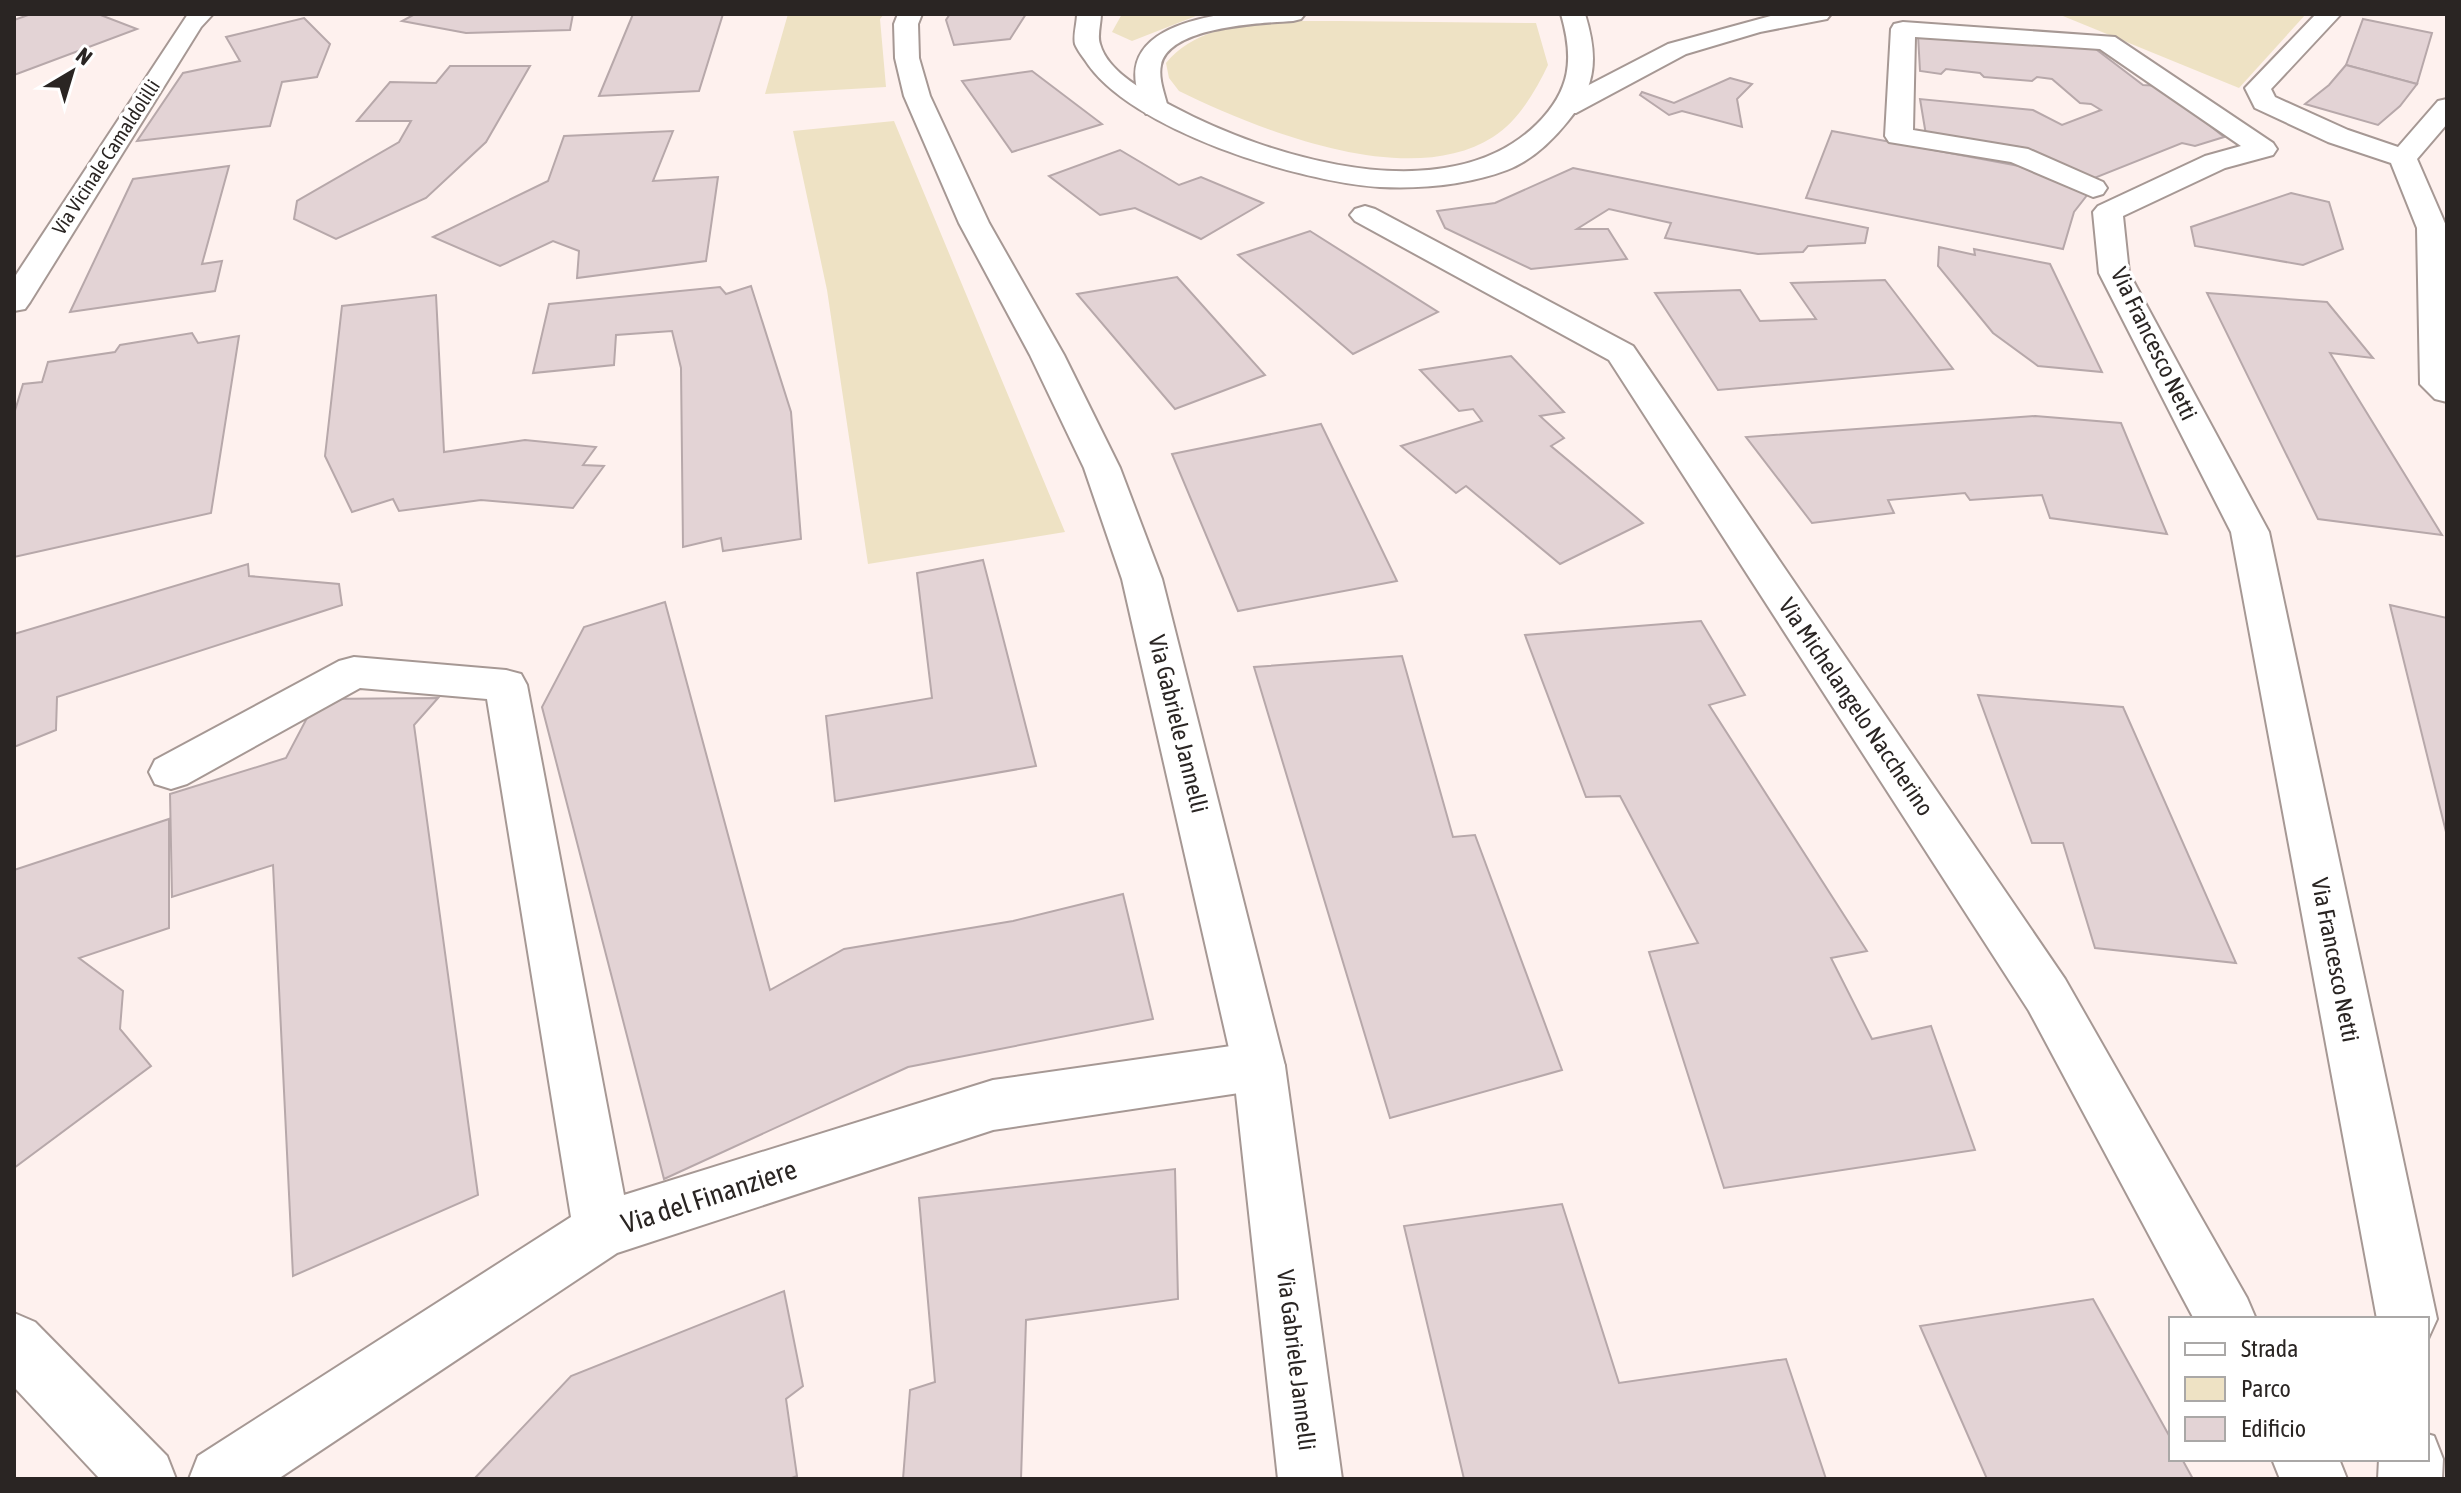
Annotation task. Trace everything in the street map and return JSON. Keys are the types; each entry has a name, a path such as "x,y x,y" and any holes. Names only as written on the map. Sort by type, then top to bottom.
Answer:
{"main road":[{"name":"Via Vicinale Camaldolilli","path":"14,302 192,23 201,14"},
{"name":"Via Gabriele Jannelli","path":"910,14 906,24 907,58 917,96 974,223 1047,355 1102,468 1142,579 1259,1066 1310,1479"},
{"path":"1089,14 1084,29 1085,45 1096,64 1114,82 1155,108 1206,133 1296,164 1345,175 1397,179 1443,176 1490,167 1529,147 1567,107 1584,76 1583,54 1573,14"},
{"path":"1155,108 1148,76 1149,60 1161,45 1183,32 1212,24 1293,14"},
{"path":"1567,107 1677,49 1756,25 1819,14"},
{"path":"2329,14 2258,88 2264,102 2338,136 2403,158 2432,228 2437,384 2447,392"},
{"name":"Via Francesco Netti","path":"2093,188 2018,155 1899,136 1903,29 2106,42 2263,149 2215,162 2108,212 2114,273 2250,532 2407,1317"},
{"path":"2403,158 2447,107"},
{"name":"Via Michelangelo Naccherino","path":"1365,215 1621,353 2047,995 2225,1317"},
{"path":"171,772 354,672 506,685 602,1230"},
{"name":"Via del Finanziere","path":"221,1479 602,1230 993,1105 1259,1066"},
{"path":"14,1343 144,1479"},
{"path":"2305,1461 2315,1479"}],"green space":[{"path":"788,14 884,14 880,19 886,87 765,94"},
{"path":"1122,14 1201,14 1132,41 1112,32"},
{"path":"2058,14 2306,14 2239,88"},
{"path":"1339,21 1536,23 1548,65 1525,105 1502,131 1459,152 1420,158 1334,149 1291,137 1179,91 1169,78 1166,63 1183,47 1202,36 1246,24"},
{"path":"894,121 1065,532 868,564 827,290 793,131"}],"building":[{"path":"31,14 98,14 137,29 14,75 14,20"},
{"path":"415,14 573,14 570,30 466,33 402,21"},
{"path":"633,14 723,14 699,91 599,96"},
{"path":"950,14 1026,14 1010,39 954,45 946,20"},
{"path":"304,18 330,44 317,77 282,82 270,126 137,141 183,73 240,61 226,37"},
{"path":"2363,19 2432,33 2417,84 2346,65"},
{"path":"1918,35 2093,47 2143,85 2161,86 2224,137 2195,146 2182,143 2092,179 2019,147 1926,135 1920,99 2033,110 2062,125 2101,110 2091,104 2080,103 2052,79 2037,77 2032,81 1984,77 1980,73 1946,69 1941,74 1920,71"},
{"path":"2346,65 2417,84 2400,106 2378,125 2305,104 2329,85"},
{"path":"450,66 530,66 486,142 426,198 336,239 294,219 297,201 399,142 411,121 357,121 390,82 436,83"},
{"path":"1032,71 1102,124 1012,152 962,81"},
{"path":"1730,78 1752,84 1737,99 1742,127 1682,111 1669,115 1640,95 1642,92 1674,103"},
{"path":"673,131 653,181 718,177 706,261 577,278 579,251 553,241 500,266 433,237 548,181 564,136"},
{"path":"1832,131 2019,166 2088,194 2074,212 2063,249 1806,198"},
{"path":"1120,150 1179,185 1201,177 1263,203 1201,239 1135,208 1100,215 1049,176"},
{"path":"229,166 202,264 222,261 215,291 70,312 133,179"},
{"path":"1573,168 1868,228 1865,243 1808,246 1803,252 1758,254 1665,238 1671,223 1609,209 1577,229 1608,229 1627,259 1531,269 1445,228 1437,211 1495,203"},
{"path":"2291,193 2329,202 2343,249 2303,265 2195,246 2191,227"},
{"path":"1310,231 1438,312 1353,354 1238,255"},
{"path":"1939,247 1975,255 1974,249 2050,264 2102,372 2038,366 1993,333 1938,266"},
{"path":"1177,277 1265,375 1175,409 1077,294"},
{"path":"1885,280 1953,369 1718,390 1655,293 1740,290 1760,321 1816,319 1791,283"},
{"path":"751,286 791,412 801,539 723,551 721,538 683,547 681,368 672,331 616,335 614,365 533,373 549,304 720,287 726,294"},
{"path":"2207,293 2327,302 2373,358 2330,353 2442,535 2318,519"},
{"path":"436,295 444,452 525,440 596,447 583,465 604,466 573,508 481,500 399,511 393,499 352,512 325,456 342,306"},
{"path":"192,333 198,343 239,336 211,513 14,557 14,414 23,384 42,382 48,362 115,352 120,345"},
{"path":"1511,356 1564,412 1540,416 1564,438 1551,446 1643,523 1560,564 1466,486 1456,493 1401,446 1482,421 1473,409 1459,411 1420,370"},
{"path":"2035,416 2121,423 2167,534 2050,518 2042,495 1970,500 1965,493 1888,500 1894,513 1812,523 1746,437"},
{"path":"1321,424 1397,581 1238,611 1172,454"},
{"path":"983,560 1036,766 835,801 826,716 932,698 917,573"},
{"path":"248,564 249,576 339,584 342,605 57,697 56,730 14,747 14,634"},
{"path":"665,602 770,990 844,949 1013,921 1123,894 1153,1019 908,1067 664,1179 542,707 584,627"},
{"path":"2390,605 2447,618 2447,836"},
{"path":"1701,621 1745,695 1709,705 1867,951 1831,958 1872,1039 1931,1026 1975,1150 1724,1188 1649,952 1698,943 1620,796 1586,797 1525,635"},
{"path":"1402,656 1453,837 1475,835 1562,1070 1390,1118 1254,667"},
{"path":"1978,695 2123,707 2236,963 2095,948 2063,843 2032,843"},
{"path":"438,698 414,725 478,1195 293,1276 273,865 172,897 170,794 286,758 317,699"},
{"path":"169,819 169,928 79,958 123,991 120,1029 151,1066 14,1168 14,870"},
{"path":"1175,1169 1178,1299 1026,1320 1021,1479 903,1479 910,1390 935,1382 919,1198"},
{"path":"1562,1204 1619,1383 1786,1359 1826,1479 1464,1479 1404,1226"},
{"path":"784,1291 803,1386 786,1399 797,1476 789,1479 474,1479 571,1376"},
{"path":"2093,1299 2169,1435 2169,1461 2183,1461 2193,1479 1987,1479 1920,1326"}]}
